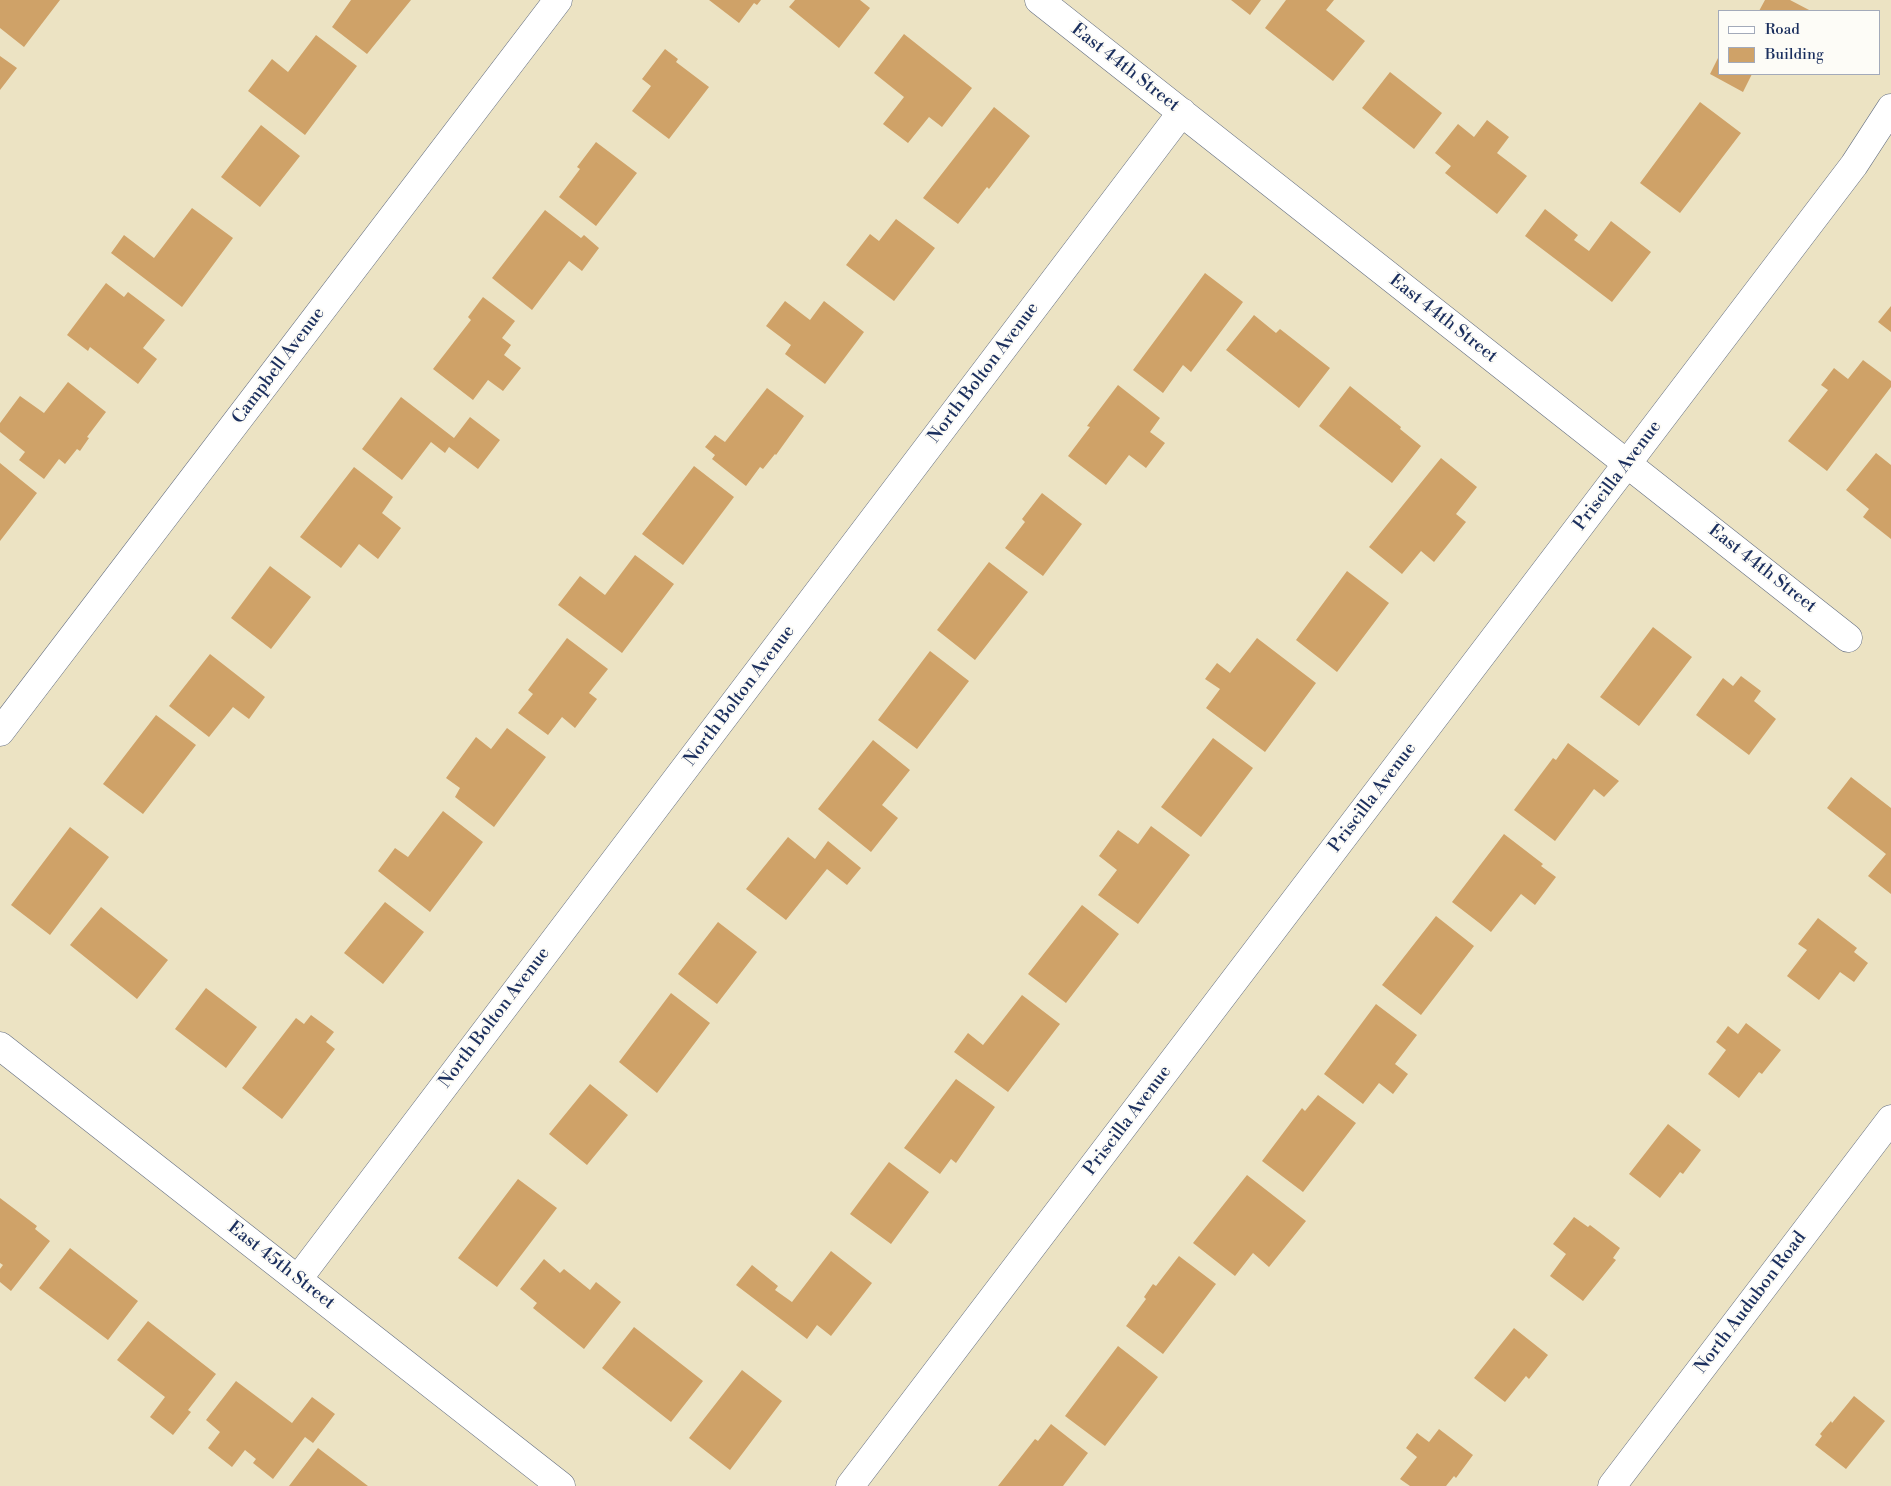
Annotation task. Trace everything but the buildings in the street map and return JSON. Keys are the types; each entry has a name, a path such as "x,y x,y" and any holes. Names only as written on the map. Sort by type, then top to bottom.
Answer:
{"street":[{"name":"Campbell Avenue","path":"0,732 558,0"},
{"name":"East 44th Street","path":"1039,0 1848,638"},
{"name":"Priscilla Avenue","path":"850,1486 1858,158 1891,108"},
{"name":"North Bolton Avenue","path":"298,1279 1182,112"},
{"name":"East 45th Street","path":"0,1046 562,1486"},
{"name":"North Audubon Road","path":"1612,1486 1891,1120"}]}
